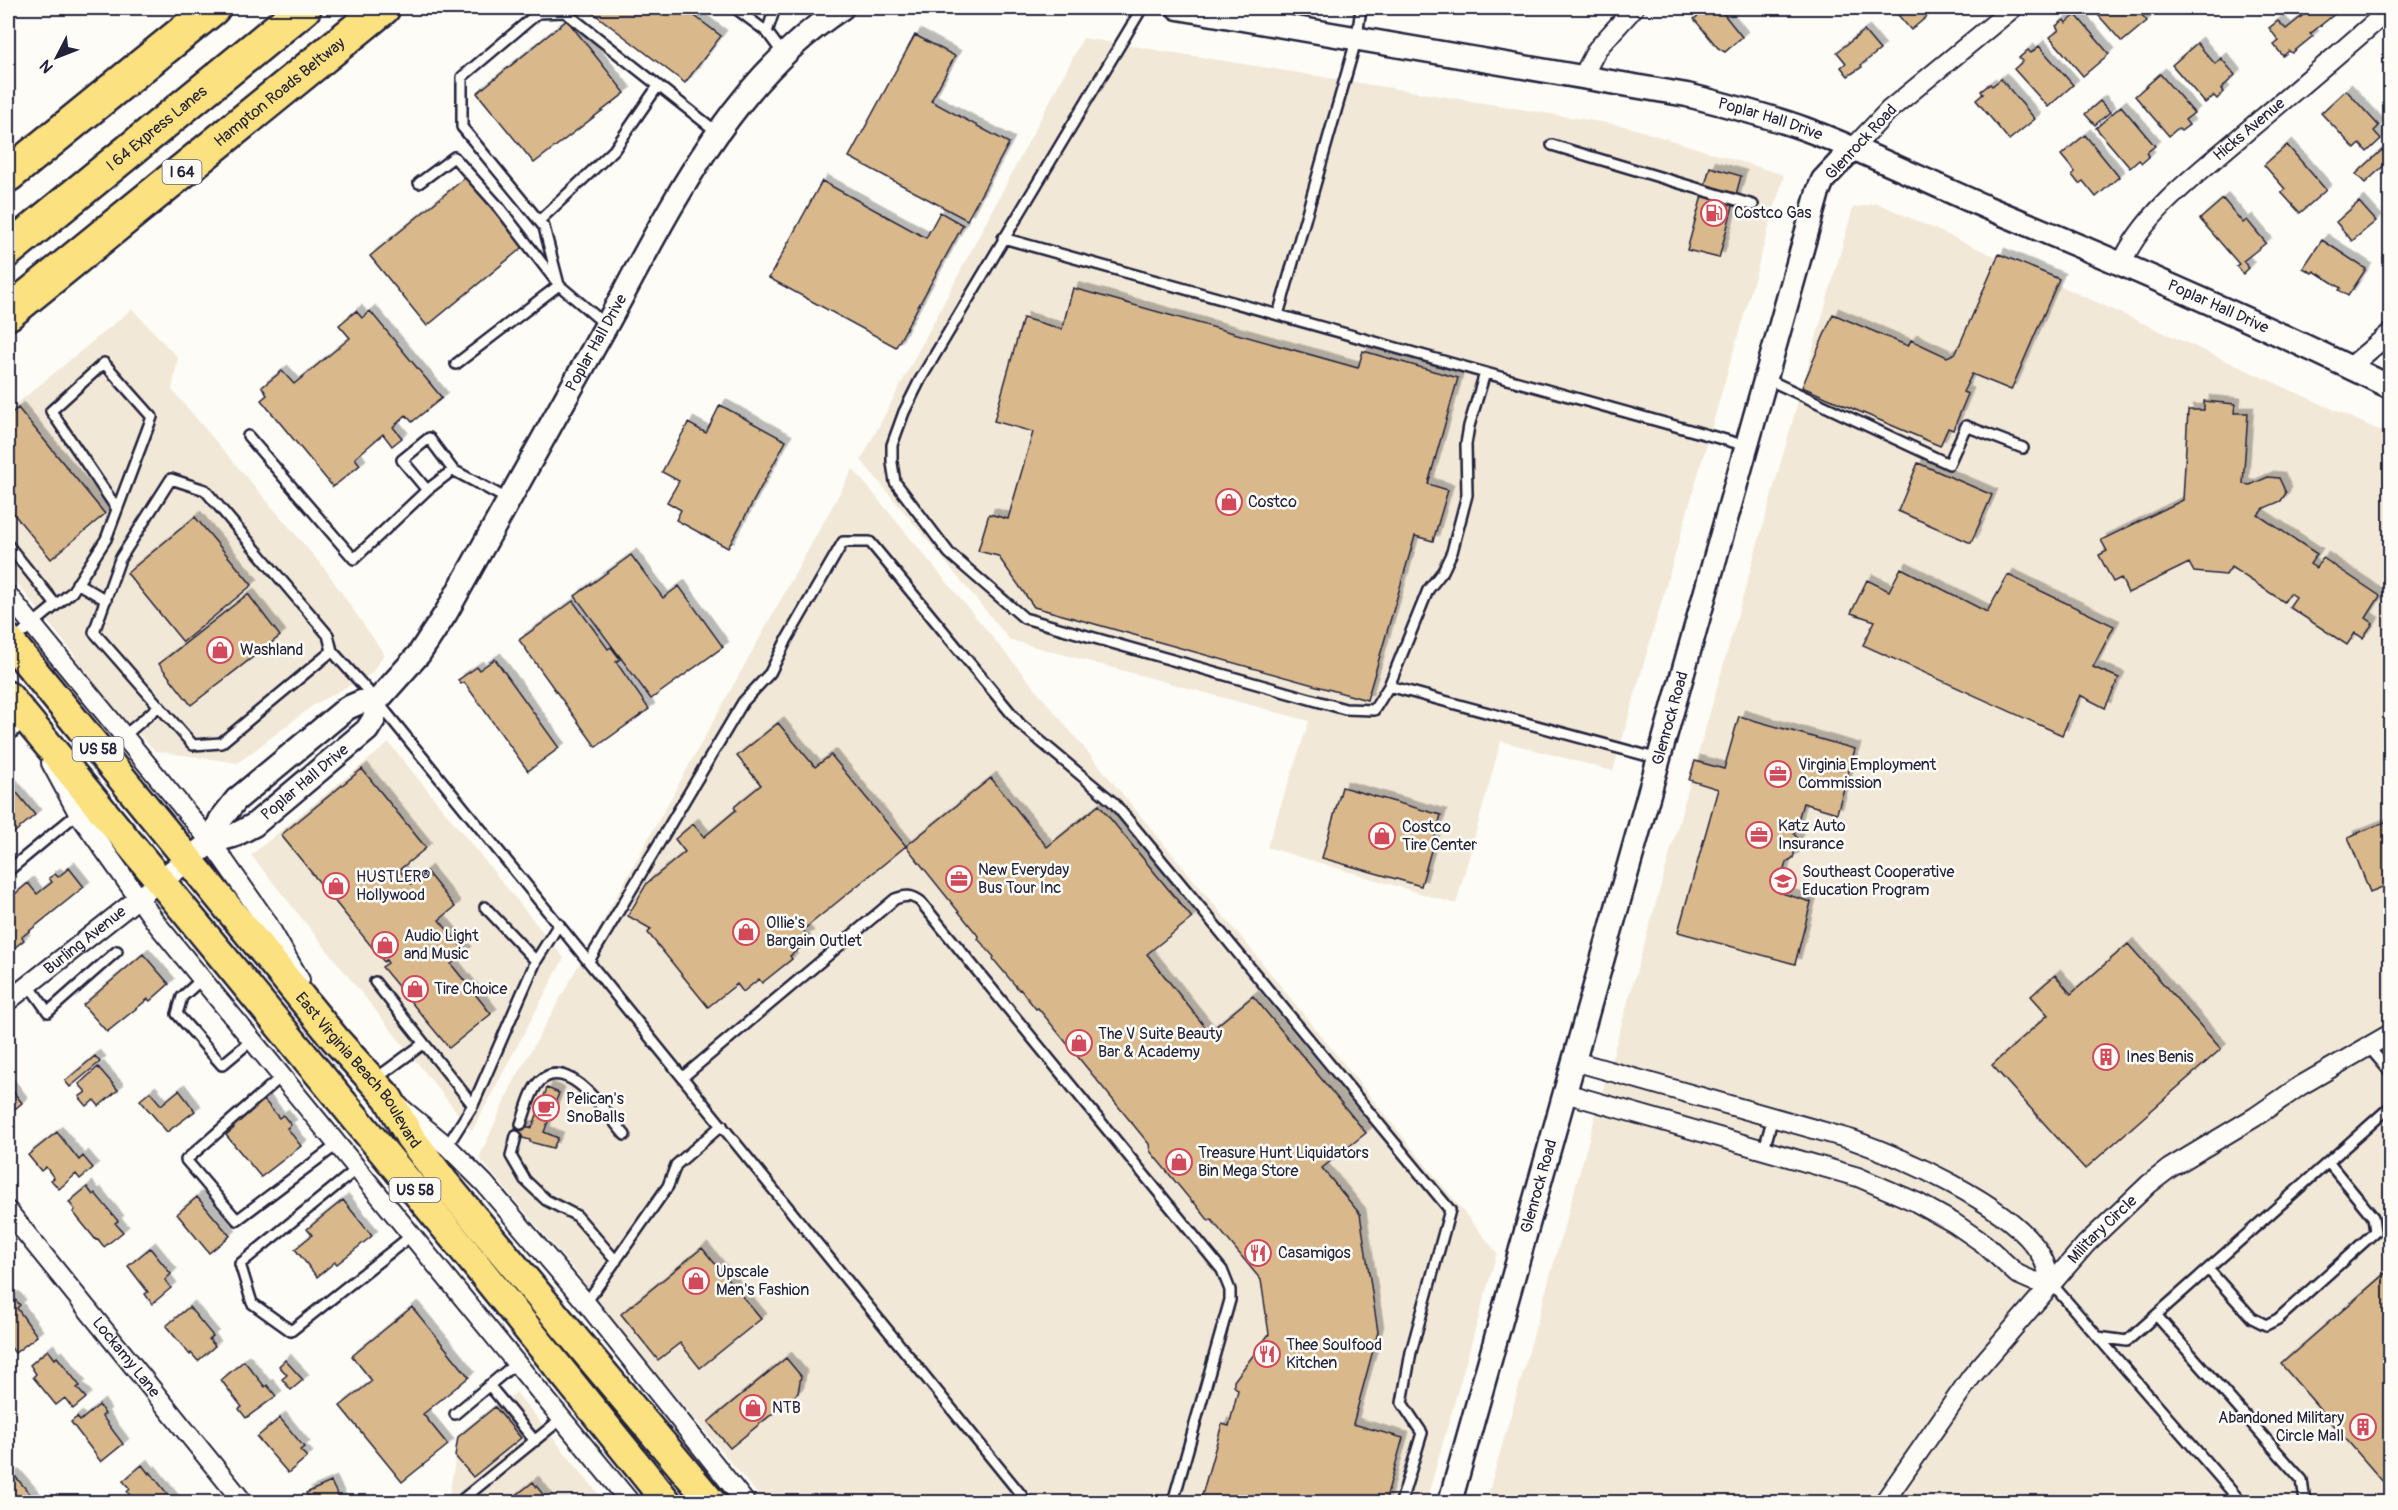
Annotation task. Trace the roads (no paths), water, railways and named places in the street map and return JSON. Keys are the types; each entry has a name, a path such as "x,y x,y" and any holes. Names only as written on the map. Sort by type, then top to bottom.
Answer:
{"highway":[{"path":"8,175 213,8"},
{"name":"I 64 Express Lanes","path":"8,250 304,8"},
{"name":"Hampton Roads Beltway","path":"8,313 383,8"}],"main road":[{"name":"East Virginia Beach Boulevard","path":"16,635 188,859 335,1040 380,1089 410,1137 444,1182 711,1503"},
{"name":"East Virginia Beach Boulevard","path":"8,696 17,728 160,881 457,1241 667,1503"}],"street":[{"name":"Poplar Hall Drive","path":"160,881 211,842 233,836 254,825 361,737 374,719 377,701 419,654 447,614 698,160 752,88 818,23 842,8"},
{"name":"Poplar Hall Drive","path":"1178,8 1275,20 1357,38 1687,95 1750,111 1853,148 1985,207 2122,263 2391,387"},
{"path":"1583,76 1600,46 1634,8"},
{"name":"Glenrock Road","path":"1450,1503 1818,192 1823,180 1889,110 2013,8"},
{"name":"Hicks Avenue","path":"2122,263 2129,246 2143,225 2205,168 2384,15"},
{"path":"2350,367 2391,333"},
{"path":"8,595 16,635 124,736 211,842 265,920 335,1040"},
{"name":"Poplar Hall Drive","path":"211,842 221,819 236,800 347,708 362,702 377,701"},
{"path":"17,728 137,898 630,1503"},
{"name":"Burling Avenue","path":"8,1001 160,881"},
{"name":"Military Circle","path":"1884,1503 1971,1377 2086,1244 2149,1184 2170,1168 2391,1034"},
{"path":"1564,1093 1858,1177 1916,1202 1954,1223 1983,1243 2017,1274 2033,1281 2051,1283 2045,1261 2020,1229 1983,1202 1887,1152 1574,1061"},
{"path":"380,1089 447,1146 484,1183 586,1303 745,1503"},
{"name":"Lockamy Lane","path":"8,1211 14,1230 243,1503"}],"lane":[{"path":"735,8 767,32 784,55"},
{"path":"767,32 775,8"},
{"path":"1142,8 925,371 904,412 892,445 895,482 949,553 1024,618 1345,709 1374,710 1389,687 1428,590 1443,571 1452,552 1467,495 1466,444 1469,426 1485,373"},
{"path":"1278,315 1357,38 1361,8"},
{"path":"559,285 544,227 462,127 462,77 538,13 565,12 717,132"},
{"path":"539,221 614,150 658,86"},
{"path":"1552,145 1753,205"},
{"path":"419,183 454,157 498,206 559,285 606,325"},
{"path":"1003,238 1747,446"},
{"path":"456,364 559,285"},
{"path":"16,635 72,592 106,539 152,417 105,363 51,411 117,509"},
{"path":"1766,379 1949,464 1966,426 2023,448"},
{"path":"248,436 354,559 427,490 453,470"},
{"path":"427,490 402,460 429,438 453,470 509,500"},
{"path":"332,651 221,743 193,745 94,632 120,559 171,479 205,490 328,635 332,651 377,701 559,924 1027,1503"},
{"path":"589,961 743,702 770,673 843,542 870,542 1020,724 1114,803 1450,1210 1411,1352 1402,1403 1422,1433 1401,1503"},
{"path":"8,545 56,605"},
{"path":"77,583 106,600"},
{"path":"1389,687 1659,759"},
{"path":"124,736 159,706"},
{"path":"8,871 78,813"},
{"path":"683,1077 895,899 913,896 920,901 1222,1270 1227,1281 1230,1300 1173,1503"},
{"path":"485,907 536,962"},
{"path":"447,1146 473,1105 536,962 559,924"},
{"path":"28,984 48,1012 117,951"},
{"path":"202,979 182,997 177,1014 222,1065 252,1040"},
{"path":"375,982 473,1105"},
{"path":"380,1089 423,1044"},
{"path":"2368,1046 2391,1072"},
{"path":"521,1124 540,1082 553,1074 566,1075 581,1085 625,1135"},
{"path":"282,1076 186,1160 237,1220 338,1144"},
{"path":"2098,1337 2127,1341 2391,1107"},
{"path":"1764,1149 1773,1117"},
{"path":"586,1303 668,1186 676,1165 722,1125"},
{"path":"516,1136 511,1156 525,1180 546,1200 577,1216 616,1261"},
{"path":"2208,1269 2252,1318 2266,1325 2278,1319 2375,1232 2373,1217 2328,1162"},
{"path":"358,1168 240,1264 252,1303 291,1330 412,1235"},
{"path":"2051,1283 2241,1503"},
{"path":"2156,1315 2301,1480 2305,1503"},
{"path":"455,1413 516,1364"},
{"path":"489,1385 535,1441"},
{"path":"463,1499 561,1419"}],"place":[{"name":"Costco Gas","path":"1714,213"},
{"name":"Costco","path":"1229,502"},
{"name":"Washland","path":"220,650"},
{"name":"Virginia Employment Commission","path":"1778,774"},
{"name":"Katz Auto Insurance","path":"1759,835"},
{"name":"Costco Tire Center","path":"1382,836"},
{"name":"New Everyday Bus Tour Inc","path":"959,879"},
{"name":"Southeast Cooperative Education Program","path":"1783,881"},
{"name":"HUSTLER® Hollywood","path":"336,886"},
{"name":"Ollie's Bargain Outlet","path":"746,932"},
{"name":"Audio Light and Music","path":"385,945"},
{"name":"Tire Choice","path":"415,989"},
{"name":"The V Suite Beauty Bar & Academy","path":"1079,1043"},
{"name":"Ines Benis","path":"2106,1057"},
{"name":"Pelican's SnoBalls","path":"546,1108"},
{"name":"Treasure Hunt Liquidators Bin Mega Store","path":"1179,1162"},
{"name":"Casamigos","path":"1258,1253"},
{"name":"Upscale Men's Fashion","path":"696,1281"},
{"name":"Thee Soulfood Kitchen","path":"1267,1354"},
{"name":"NTB","path":"753,1408"},
{"name":"Abandoned Military Circle Mall","path":"2363,1427"}]}
